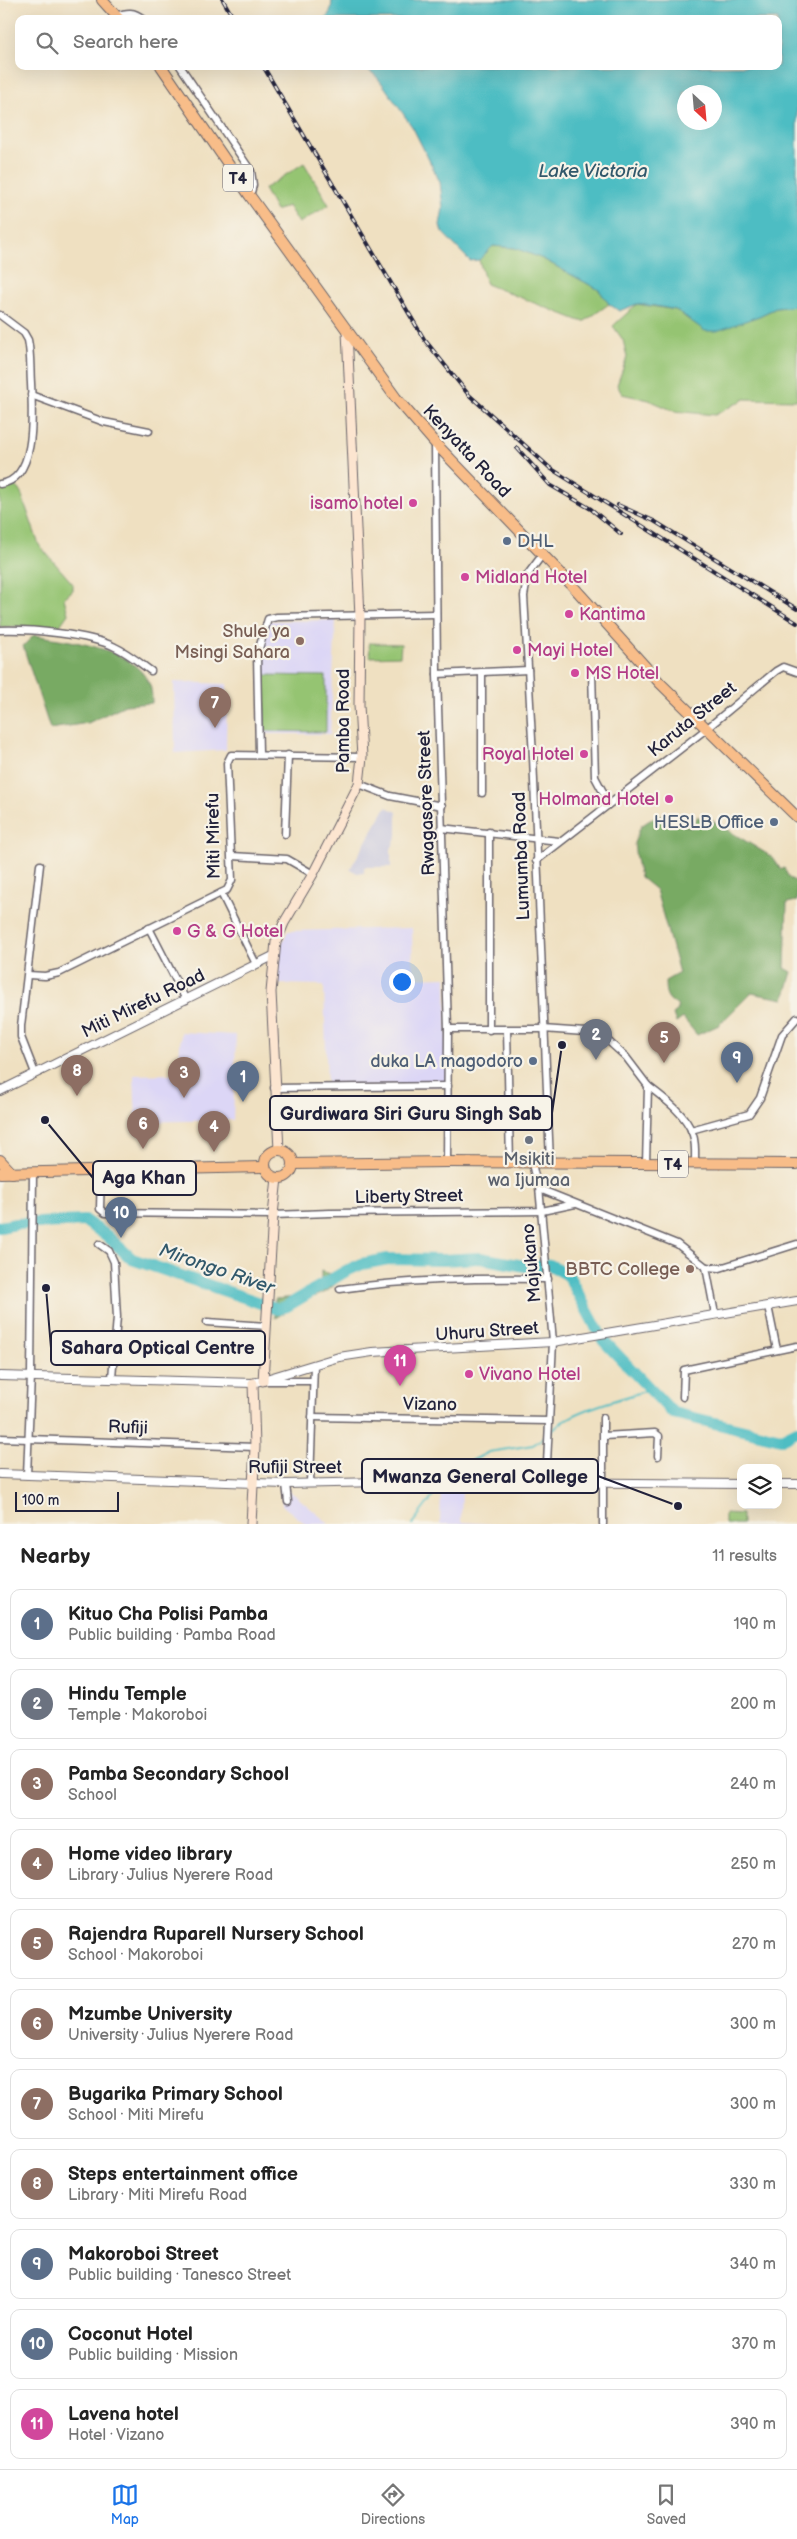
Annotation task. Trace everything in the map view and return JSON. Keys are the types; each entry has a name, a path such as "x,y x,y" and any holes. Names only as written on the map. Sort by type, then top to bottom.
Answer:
{"highway":[{"path":"102,0 116,15"},
{"name":"Kenyatta Road","path":"164,70 250,196 386,386 435,443 542,554 706,730 797,818"},
{"path":"279,1150 291,1156 293,1164 289,1174 278,1178 269,1175 264,1166 265,1158 269,1153 279,1150"},
{"path":"0,1160 12,1172"},
{"name":"T4","path":"293,1164 447,1162 797,1164"},
{"path":"0,1173 264,1166"}],"main road":[{"name":"Pamba Road","path":"279,1150 274,1088 271,992 273,956 284,923 313,874 359,784 362,757 359,705 360,617 347,331"},
{"path":"263,1381 273,1215 278,1178"},
{"path":"251,1524 255,1448 253,1382"}],"street":[{"path":"121,15 126,12 139,15"},
{"path":"183,70 251,171 253,185 250,196"},
{"path":"0,315 24,333 28,340 32,427 24,464 16,479 0,484"},
{"path":"31,395 104,422 149,431"},
{"name":"Rwagasore Street","path":"435,443 437,674 448,1029 447,1162"},
{"name":"Lumumba Road","path":"542,554 528,574 525,585 550,1162"},
{"path":"259,754 257,655 267,620 277,617 360,617 436,614"},
{"path":"0,630 30,631 96,641 114,646 151,671"},
{"name":"Karuta Street","path":"536,861 706,730 776,671 783,667 797,672"},
{"path":"437,674 528,670"},
{"path":"482,672 482,793"},
{"path":"592,672 595,776 609,803"},
{"name":"Miti Mirefu","path":"28,975 45,976 59,973 228,890 232,880 232,856 228,758 237,754 362,757"},
{"path":"285,834 288,755"},
{"path":"359,784 390,796 442,806"},
{"path":"441,828 489,832 559,842"},
{"path":"489,832 489,1030"},
{"path":"232,856 287,859 313,874"},
{"path":"34,1073 21,1037 40,865"},
{"path":"220,893 256,964"},
{"path":"149,928 186,1000"},
{"name":"Miti Mirefu Road","path":"0,1091 273,956"},
{"path":"691,1130 749,1114 760,1098 782,1035 797,1018"},
{"path":"448,1029 543,1029 585,1032 606,1039 626,1057 648,1086 680,1115 691,1130 695,1142 695,1163"},
{"path":"507,1030 510,1163"},
{"path":"274,1088 448,1086"},
{"path":"646,1164 648,1086"},
{"path":"532,1163 539,1187 575,1204 677,1244 706,1268 715,1314"},
{"name":"Liberty Street","path":"101,1169 100,1209 105,1213 273,1215 542,1211 575,1204"},
{"path":"27,1475 31,1376 33,1172"},
{"name":"Majukano","path":"539,1187 553,1342 546,1483"},
{"path":"99,1244 109,1251 114,1262 117,1317 112,1378"},
{"path":"706,1268 720,1268 797,1244"},
{"path":"340,1289 398,1281 548,1277"},
{"name":"Uhuru Street","path":"0,1376 253,1382 263,1381 339,1357 372,1352 553,1342 797,1301"},
{"path":"768,1306 777,1350"},
{"path":"207,1322 266,1321"},
{"path":"683,1397 684,1370 797,1346"},
{"path":"310,1483 314,1365"},
{"path":"263,1381 313,1381"},
{"name":"Vizano","path":"312,1417 549,1423"},
{"path":"603,1524 605,1483 604,1418"},
{"path":"604,1436 655,1433 659,1436 658,1456"},
{"name":"Rufiji","path":"0,1438 255,1448"},
{"name":"Rufiji Street","path":"0,1474 286,1484 428,1481 737,1484"},
{"path":"286,1484 288,1502"},
{"path":"782,1484 797,1484"}],"shaded area":[{"path":"336,620 330,734 261,734 262,644 269,621"},
{"path":"174,682 227,684 226,750 175,753"},
{"path":"386,807 397,812 397,836 391,849 391,867 364,867 364,873 357,873 350,869"},
{"path":"412,928 413,978 446,977 448,1086 327,1087 324,985 278,984 277,952 288,931"},
{"path":"181,1032 236,1035 233,1120 136,1122 134,1075 178,1074"},
{"path":"282,1486 329,1524 306,1524 298,1518 282,1505"},
{"path":"441,1487 462,1487 461,1522 494,1524 440,1524"}],"green space":[{"path":"304,163 329,205 299,223 288,206 276,211 264,189"},
{"path":"493,246 515,248 543,259 599,290 609,304 585,321 580,321 486,284 479,260"},
{"path":"637,304 676,310 689,320 745,320 776,308 797,306 797,400 745,399 715,415 674,411 649,400 622,394 617,385 627,357 623,340 613,326"},
{"path":"13,484 20,490 39,545 73,584 73,590 64,598 68,614 56,631 19,626 0,627 0,486"},
{"path":"34,635 81,643 129,661 141,671 149,683 152,703 125,705 88,723 50,729 23,646"},
{"path":"369,643 401,644 400,656 370,657"},
{"path":"263,675 326,676 326,732 265,731"},
{"path":"659,814 691,828 698,816 702,821 711,820 772,857 781,870 784,868 789,878 797,882 797,901 787,903 785,968 792,972 784,999 751,993 719,1025 697,1035 683,1018 676,1023 673,1014 678,1010 677,1005 667,995 665,981 679,973 656,890 640,877 636,859 634,843 641,826"},
{"path":"345,1265 351,1267 349,1275 345,1276 326,1292 310,1298 275,1318 275,1299 297,1297 321,1282 321,1271 334,1275 344,1269"},
{"path":"725,1513 742,1514 742,1524 725,1524"}],"water":[{"name":"Lake Victoria","path":"332,0 797,0 797,306 776,308 717,331 705,331 676,310 637,304 619,311 609,304 599,290 543,259 515,248 493,246 479,260 470,261 442,232 440,225 443,208 440,182 413,128 384,86 375,75 368,70 782,70 782,15 328,15"}],"waterway":[{"name":"Mirongo River","path":"0,1227 16,1224 85,1221 106,1235 132,1259 278,1309 287,1306 346,1271 362,1264 388,1259 443,1260 480,1258 530,1267 550,1265 568,1275 603,1340 673,1413 781,1439 797,1431"},
{"path":"551,1432 564,1421 579,1413 650,1389"},
{"path":"446,1478 452,1471 489,1452 533,1445 547,1435"},
{"path":"412,1524 442,1484"}],"railway":[{"path":"223,0 232,15"},
{"path":"265,70 424,339 468,394 550,468 797,623"},
{"path":"517,448 550,485 591,509 621,534"},
{"path":"618,505 654,521 797,609"}],"place":[{"name":"isamo hotel","path":"413,503"},
{"name":"DHL","path":"507,541"},
{"name":"Midland Hotel","path":"465,577"},
{"name":"Kantima","path":"569,614"},
{"name":"Shule ya Msingi Sahara","path":"300,641"},
{"name":"Mayi Hotel","path":"517,650"},
{"name":"MS Hotel","path":"575,673"},
{"name":"Bugarika Primary School","path":"215,728"},
{"name":"Royal Hotel","path":"584,754"},
{"name":"Holmand Hotel","path":"669,799"},
{"name":"HESLB Office","path":"774,822"},
{"name":"G & G Hotel","path":"177,931"},
{"name":"Gurdiwara Siri Guru Singh Sab","path":"562,1045"},
{"name":"Hindu Temple","path":"596,1060"},
{"name":"duka LA magodoro","path":"533,1061"},
{"name":"Rajendra Ruparell Nursery School","path":"664,1063"},
{"name":"Makoroboi Street","path":"737,1083"},
{"name":"Steps entertainment office","path":"77,1096"},
{"name":"Pamba Secondary School","path":"184,1098"},
{"name":"Kituo Cha Polisi Pamba","path":"243,1102"},
{"name":"Aga Khan","path":"45,1120"},
{"name":"Msikiti wa Ijumaa","path":"529,1140"},
{"name":"Mzumbe University","path":"143,1149"},
{"name":"Home video library","path":"214,1152"},
{"name":"Coconut Hotel","path":"121,1238"},
{"name":"BBTC College","path":"690,1269"},
{"name":"Sahara Optical Centre","path":"46,1288"},
{"name":"Vivano Hotel","path":"469,1374"},
{"name":"Lavena hotel","path":"400,1386"},
{"name":"Mwanza General College","path":"678,1506"}]}
